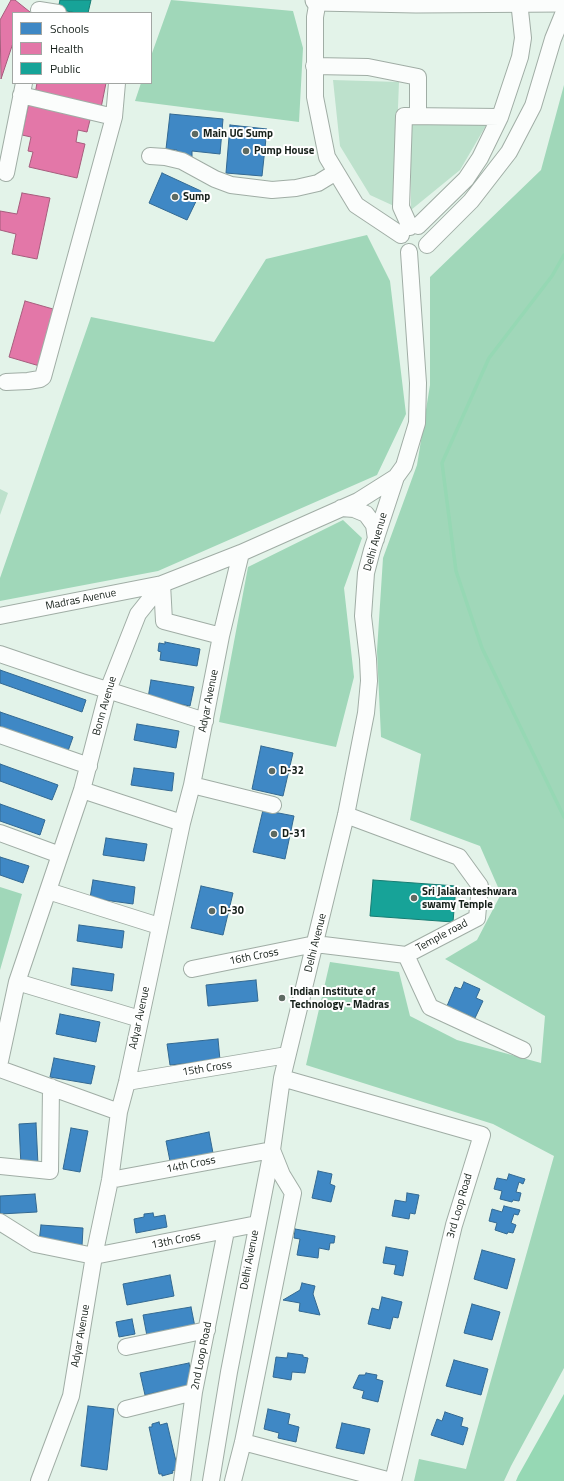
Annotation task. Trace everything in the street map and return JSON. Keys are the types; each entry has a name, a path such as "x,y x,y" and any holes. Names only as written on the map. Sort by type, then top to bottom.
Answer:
{"main road":[{"path":"317,0 416,2 564,1"}],"lane":[{"path":"317,0 314,17 314,66 316,97 327,157 356,205 410,229 426,232 428,240 427,245"},
{"path":"519,1 523,38 520,57 500,117 480,158 466,179 400,239 403,247 409,252 418,253 425,249 427,245 471,201 508,152 533,106 553,38 564,12"},
{"path":"39,8 54,12"},
{"path":"314,66 368,67 418,77 418,116"},
{"path":"6,382 28,381 43,377 114,117 117,84"},
{"path":"6,173 22,89 114,117"},
{"path":"410,229 401,207 404,116 500,117"},
{"path":"150,156 165,157 182,161 215,179 231,185 272,190 296,188 318,183 336,172"},
{"path":"396,476 404,466 416,423 418,383 409,252"},
{"name":"Bonn Avenue","path":"0,1061 17,982 82,790 108,690 138,614 162,584 241,553 358,501 396,476"},
{"name":"Delhi Avenue","path":"211,1481 230,1365 272,1150 282,1078 316,944 346,815 367,705 369,681 363,616 366,573 396,476"},
{"path":"341,508 354,509 366,514 374,525 376,540"},
{"name":"Adyar Avenue","path":"39,1481 71,1396 94,1256 110,1180 119,1112 127,1082 159,926 192,785 221,636 241,553"},
{"path":"162,584 164,621 221,636"},
{"name":"Madras Avenue","path":"0,616 162,584"},
{"path":"0,654 205,721"},
{"path":"0,734 89,766"},
{"path":"192,785 273,805"},
{"path":"82,790 182,823"},
{"name":"Temple road","path":"316,944 406,955 477,918 480,886 459,857 346,815"},
{"path":"0,833 60,855"},
{"path":"48,891 159,926"},
{"name":"16th Cross","path":"192,969 316,944"},
{"path":"406,955 430,1007 523,1050"},
{"path":"17,982 140,1019"},
{"name":"15th Cross","path":"127,1082 287,1055"},
{"path":"0,1069 119,1112"},
{"name":"3rd Loop Road","path":"243,1442 392,1481 454,1225 482,1135 282,1078"},
{"path":"0,1166 50,1171 51,1087"},
{"path":"233,1481 243,1442 293,1193 282,1175 272,1150"},
{"name":"14th Cross","path":"110,1180 272,1150"},
{"path":"0,1222 35,1244 94,1256"},
{"name":"13th Cross","path":"94,1256 257,1224"},
{"name":"2nd Loop Road","path":"182,1481 194,1392 226,1231"},
{"path":"126,1346 207,1330"},
{"path":"126,1409 194,1392"}],"shaded area":[{"path":"171,0 293,11 303,48 299,122 135,101 141,84 152,84 152,53"},
{"path":"333,80 399,82 394,206 370,195 340,146"},
{"path":"564,85 564,1368 504,1481 414,1481 419,1459 466,1469 554,1156 493,1124 306,1065 330,962 399,972 410,1016 457,1040 541,1063 545,1016 445,959 477,940 501,894 480,846 410,820 421,754 381,737 377,651 383,558 417,465 430,385 430,277 541,170"},
{"path":"411,122 488,122 460,170 411,210"},
{"path":"367,235 390,281 406,414 377,475 158,571 0,601 0,578 91,317 214,342 266,259"},
{"path":"0,489 8,493 0,515"},
{"path":"343,520 362,538 344,588 354,677 336,747 219,722 248,567"},
{"path":"0,887 22,894 0,970"},
{"path":"564,1394 564,1481 516,1481 518,1476"}],"building: Schools":[{"name":"Main UG Sump","path":"170,114 223,119 220,154 192,151 192,159 177,157 177,150 166,149"},
{"name":"Pump House","path":"230,125 267,129 262,176 226,173"},
{"name":"Sump","path":"162,173 201,191 187,220 149,203"},
{"path":"165,642 200,649 197,666 160,660 161,652 158,651 159,643 165,644"},
{"path":"0,670 86,700 82,712 0,683"},
{"path":"151,680 194,687 190,706 148,698"},
{"path":"0,712 73,737 68,751 0,727"},
{"path":"137,724 179,731 176,748 134,740"},
{"name":"D-32","path":"261,746 293,753 283,796 252,789"},
{"path":"0,764 58,785 52,800 0,781"},
{"path":"134,768 174,773 172,791 131,785"},
{"path":"0,804 45,820 40,835 0,821"},
{"name":"D-31","path":"263,810 294,816 285,859 253,852"},
{"path":"106,838 147,844 144,861 103,855"},
{"path":"0,857 29,866 23,883 0,875"},
{"path":"93,880 135,887 133,904 90,898"},
{"name":"D-30","path":"201,886 233,893 223,935 191,928"},
{"path":"79,925 124,931 122,948 77,941"},
{"path":"73,968 114,974 112,991 71,985"},
{"path":"256,980 258,1001 208,1006 206,985"},
{"path":"464,982 480,989 476,998 483,1001 475,1018 447,1006 455,987 461,989"},
{"path":"60,1014 100,1022 96,1042 56,1034"},
{"path":"218,1039 220,1060 170,1065 167,1044"},
{"path":"54,1058 95,1066 91,1084 50,1077"},
{"path":"36,1123 38,1165 21,1166 19,1124"},
{"path":"71,1128 88,1131 80,1172 63,1169"},
{"path":"209,1132 213,1153 170,1161 166,1141"},
{"path":"318,1171 332,1174 330,1184 335,1186 331,1202 312,1198"},
{"path":"509,1174 525,1179 523,1184 519,1182 516,1192 521,1193 519,1201 513,1200 512,1202 500,1199 502,1191 494,1189 497,1178 507,1180"},
{"path":"407,1193 419,1195 415,1214 410,1213 409,1219 392,1216 395,1200 406,1202"},
{"path":"35,1194 37,1212 0,1214 0,1196"},
{"path":"504,1206 520,1210 518,1215 514,1214 511,1223 516,1225 513,1233 508,1232 507,1234 495,1230 497,1223 489,1221 492,1209 502,1212"},
{"path":"153,1213 154,1217 165,1215 167,1227 136,1233 134,1219 144,1217 144,1214"},
{"path":"41,1225 83,1228 82,1246 39,1242"},
{"path":"295,1229 335,1236 334,1243 330,1243 329,1250 319,1248 318,1258 297,1255 300,1239 294,1238"},
{"path":"386,1247 408,1251 403,1276 394,1274 396,1265 383,1263"},
{"path":"482,1250 515,1259 507,1289 474,1279"},
{"path":"170,1275 174,1296 127,1305 123,1284"},
{"path":"302,1283 315,1286 313,1294 320,1315 299,1311 300,1303 283,1300 300,1290"},
{"path":"382,1297 402,1302 398,1318 393,1317 390,1329 368,1324 372,1308 379,1310"},
{"path":"472,1304 500,1312 492,1340 464,1333"},
{"path":"191,1307 195,1327 147,1336 143,1315"},
{"path":"132,1319 135,1334 119,1337 116,1322"},
{"path":"288,1353 303,1355 303,1357 308,1358 305,1373 292,1372 291,1380 273,1377 276,1357 287,1358"},
{"path":"454,1360 488,1369 481,1395 446,1386"},
{"path":"189,1363 193,1384 145,1395 140,1373"},
{"path":"366,1373 377,1375 376,1379 383,1381 378,1402 362,1398 364,1391 353,1388 359,1375 365,1375"},
{"path":"88,1406 114,1409 107,1470 81,1466"},
{"path":"268,1409 290,1414 288,1424 299,1427 296,1442 278,1438 279,1433 264,1429"},
{"path":"445,1412 463,1418 461,1426 468,1428 463,1445 431,1435 437,1419 442,1421"},
{"path":"159,1422 160,1425 167,1423 178,1470 162,1476 162,1474 159,1474 149,1427 152,1427 152,1424"},
{"path":"342,1423 370,1429 364,1454 336,1448"}],"building: Health":[{"path":"11,0 15,0 30,12 12,12 12,46 1,79 0,20"},
{"path":"37,84 106,84 101,108 35,94"},
{"path":"29,102 91,116 87,132 78,130 76,142 85,144 77,178 29,167 33,152 28,151 31,137 22,135"},
{"path":"22,193 50,198 37,259 12,254 16,234 0,230 0,211 17,214"},
{"path":"25,301 60,311 43,367 9,357"}],"building: Public":[{"path":"60,0 91,0 88,12 72,12 58,9"},
{"path":"373,880 456,886 453,922 370,916"}],"waterway":[{"path":"564,255 552,276 489,358 442,463 456,571 482,648 564,817"}],"place":[{"name":"Main UG Sump","path":"195,134"},
{"name":"Pump House","path":"246,151"},
{"name":"Sump","path":"175,197"},
{"name":"D-32","path":"272,771"},
{"name":"D-31","path":"274,834"},
{"name":"Sri Jalakanteshwara swamy Temple","path":"414,898"},
{"name":"D-30","path":"212,911"},
{"name":"Indian Institute of Technology - Madras","path":"282,998"}]}
